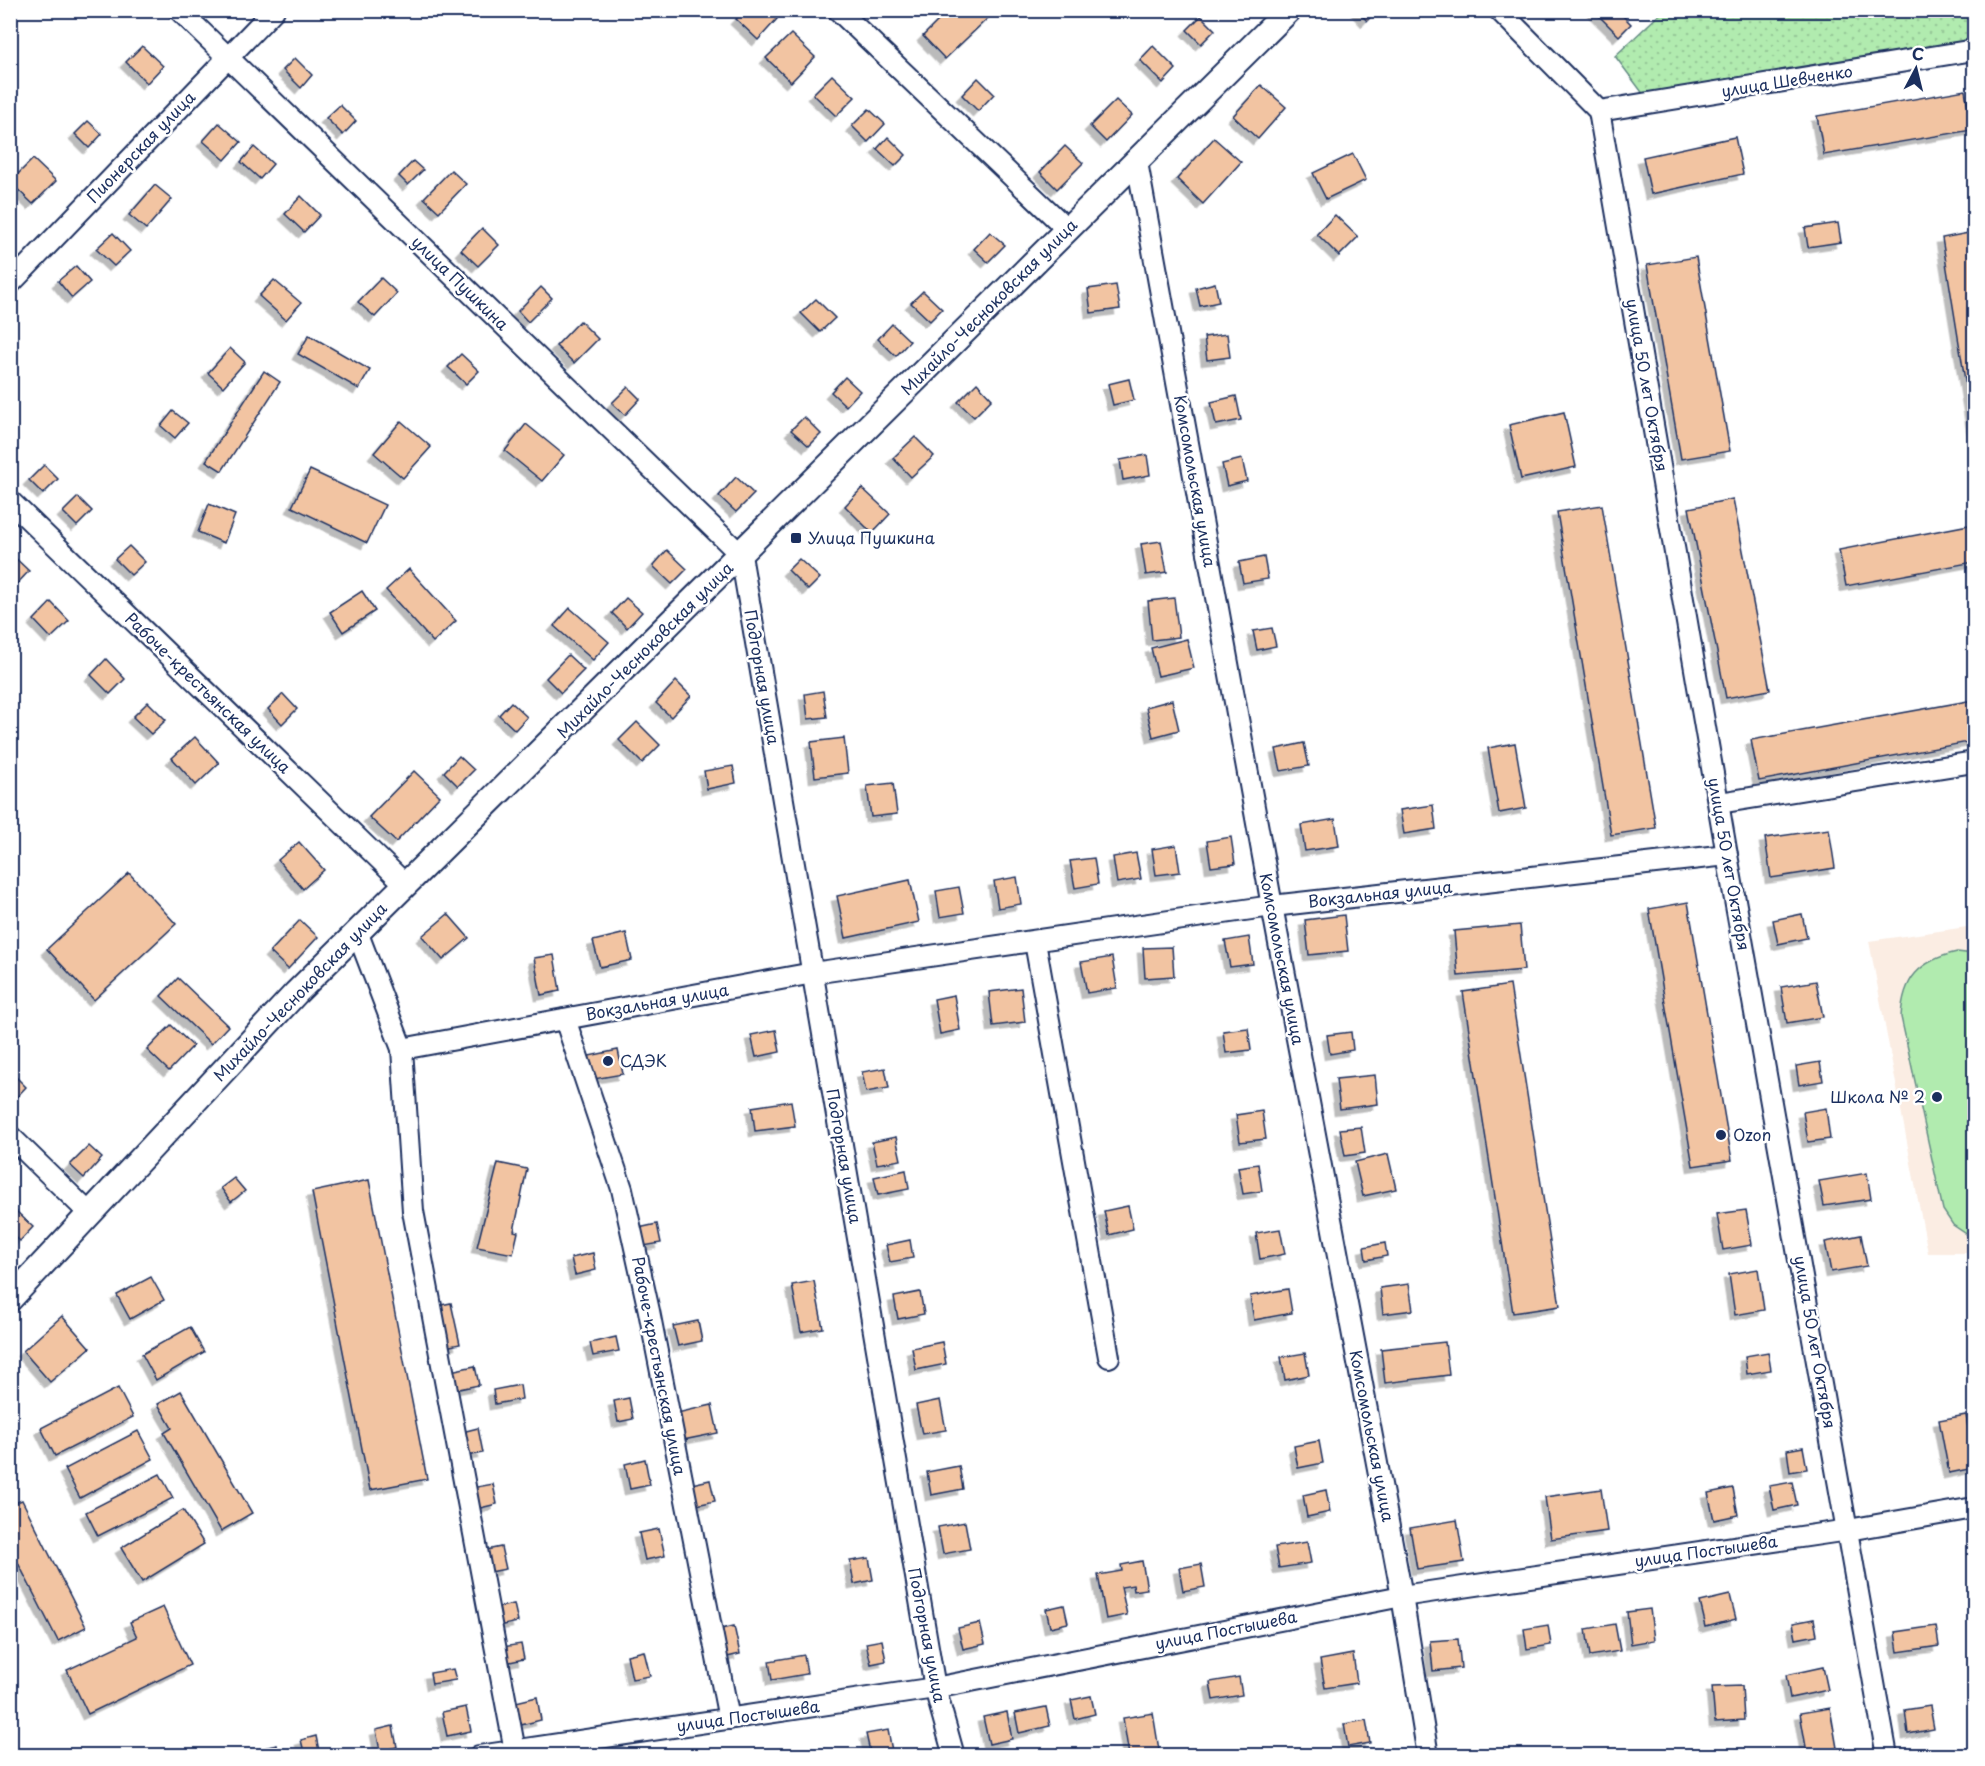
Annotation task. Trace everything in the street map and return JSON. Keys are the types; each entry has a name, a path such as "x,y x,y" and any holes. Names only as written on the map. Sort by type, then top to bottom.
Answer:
{"main road":[{"name":"Михайло-Чесноковская улица","path":"10,1299 296,993 1289,10"}],"street":[{"name":"улица Пушкина","path":"179,10 741,555"},
{"name":"Пионерская улица","path":"10,284 273,10"},
{"path":"838,10 1067,229"},
{"path":"1499,10 1599,111"},
{"name":"улица Шевченко","path":"1599,111 1974,50"},
{"name":"улица 50 лет Октября","path":"1599,111 1727,855 1887,1755"},
{"name":"Комсомольская улица","path":"1137,162 1272,906 1402,1596 1428,1755"},
{"name":"Рабоче-крестьянская улица","path":"10,501 406,885"},
{"name":"Подгорная улица","path":"741,555 935,1688 954,1755"},
{"path":"1719,803 1974,762"},
{"name":"Вокзальная улица","path":"402,1050 813,973 1272,906 1727,855"},
{"path":"358,934 402,1050 413,1211 516,1753"},
{"path":"1035,942 1109,1357"},
{"name":"Рабоче-крестьянская улица","path":"565,1019 622,1189 650,1311 729,1719"},
{"path":"10,1136 90,1214"},
{"name":"улица Постышева","path":"478,1755 516,1753 935,1688 1402,1596 1848,1530 1974,1508"}],"shaded area":[{"name":"Школа № 2","path":"1974,926 1974,1253 1928,1253 1869,941"}],"green space":[{"path":"1663,11 1974,11 1974,46 1644,95 1615,56"},
{"path":"1957,952 1974,954 1974,1239 1953,1225 1943,1210 1901,1017 1905,992 1915,973 1933,960"}],"building":[{"path":"745,10 768,10 777,19 758,40 736,19"},
{"path":"949,10 981,10 988,18 945,59 923,36"},
{"path":"1357,10 1377,10 1367,21"},
{"path":"1593,10 1626,10 1622,15 1631,24 1619,36"},
{"path":"1201,16 1215,30 1201,44 1187,30"},
{"path":"791,34 815,57 791,82 766,58"},
{"path":"142,46 163,66 147,83 126,62"},
{"path":"1153,46 1176,69 1163,83 1140,60"},
{"path":"295,58 312,75 301,88 283,70"},
{"path":"832,75 855,97 836,116 813,94"},
{"path":"978,78 994,94 978,111 962,95"},
{"path":"1261,85 1286,107 1258,139 1233,116"},
{"path":"1965,90 1972,130 1824,155 1817,116"},
{"path":"1116,100 1132,115 1106,142 1090,126"},
{"path":"340,105 356,121 343,135 326,118"},
{"path":"869,109 885,124 868,142 852,126"},
{"path":"88,121 102,134 89,148 75,134"},
{"path":"219,123 241,142 225,160 203,141"},
{"path":"888,137 906,155 895,166 877,149"},
{"path":"1735,137 1743,174 1651,194 1643,157"},
{"path":"1214,138 1241,162 1203,204 1177,179"},
{"path":"1065,146 1083,163 1057,189 1040,172"},
{"path":"254,147 273,164 260,179 241,162"},
{"path":"1353,154 1366,180 1326,199 1313,173"},
{"path":"33,159 56,181 33,204 10,182"},
{"path":"413,161 423,170 408,185 399,176"},
{"path":"451,170 466,184 439,212 424,198"},
{"path":"155,185 172,199 146,229 129,215"},
{"path":"301,196 320,215 304,232 285,214"},
{"path":"1335,215 1358,237 1339,256 1317,234"},
{"path":"1838,223 1841,242 1808,247 1805,228"},
{"path":"482,228 499,245 478,266 461,250"},
{"path":"990,232 1005,245 988,262 974,249"},
{"path":"1974,232 1974,436 1942,238"},
{"path":"113,233 130,251 114,266 96,249"},
{"path":"1696,257 1730,451 1681,459 1647,265"},
{"path":"76,266 90,282 72,298 58,281"},
{"path":"381,278 397,293 375,317 358,302"},
{"path":"274,280 301,303 286,320 259,296"},
{"path":"1215,283 1219,302 1200,306 1196,288"},
{"path":"1116,285 1120,309 1091,313 1088,289"},
{"path":"541,287 552,298 528,322 518,311"},
{"path":"923,291 942,309 930,321 911,303"},
{"path":"816,299 835,318 820,332 801,313"},
{"path":"580,321 598,339 574,363 556,346"},
{"path":"892,324 910,341 896,356 878,339"},
{"path":"1227,334 1230,357 1207,360 1204,337"},
{"path":"309,335 370,370 359,389 298,354"},
{"path":"230,348 245,362 223,387 208,373"},
{"path":"461,354 479,371 466,384 448,367"},
{"path":"264,371 280,382 222,471 206,461"},
{"path":"845,377 860,391 846,406 831,392"},
{"path":"1129,379 1134,400 1113,405 1108,384"},
{"path":"977,383 992,399 974,417 958,402"},
{"path":"628,387 640,399 625,415 612,403"},
{"path":"1236,396 1241,420 1216,425 1211,402"},
{"path":"173,411 188,423 175,438 161,426"},
{"path":"1564,412 1576,467 1521,479 1509,425"},
{"path":"804,417 821,434 809,446 791,430"},
{"path":"401,421 431,447 403,478 374,453"},
{"path":"526,424 564,455 542,481 505,451"},
{"path":"915,437 934,456 911,477 893,458"},
{"path":"1147,455 1150,475 1123,480 1120,460"},
{"path":"1242,459 1247,481 1227,486 1222,464"},
{"path":"44,465 58,479 43,494 29,480"},
{"path":"310,470 385,505 367,543 292,507"},
{"path":"736,477 754,494 736,512 719,496"},
{"path":"862,488 890,514 872,533 845,506"},
{"path":"78,497 92,511 77,526 63,512"},
{"path":"1733,499 1770,690 1726,698 1689,508"},
{"path":"209,504 235,515 224,543 198,532"},
{"path":"1602,505 1656,828 1611,835 1557,512"},
{"path":"1974,524 1974,562 1846,586 1839,550"},
{"path":"1161,541 1167,572 1146,575 1141,544"},
{"path":"129,546 145,562 131,575 115,559"},
{"path":"667,550 687,569 672,584 653,566"},
{"path":"10,553 29,571 11,590 10,589"},
{"path":"1264,557 1268,579 1243,583 1239,562"},
{"path":"799,559 820,578 808,590 788,570"},
{"path":"409,569 456,621 433,642 386,590"},
{"path":"362,591 375,611 343,632 330,612"},
{"path":"626,598 642,612 627,628 612,613"},
{"path":"1174,598 1179,637 1152,640 1148,601"},
{"path":"51,602 69,621 51,638 34,620"},
{"path":"570,608 609,642 593,660 554,626"},
{"path":"1272,628 1276,646 1257,650 1253,631"},
{"path":"1187,639 1194,668 1158,676 1151,648"},
{"path":"568,655 584,670 561,693 546,678"},
{"path":"106,659 125,679 110,694 91,675"},
{"path":"676,681 691,696 671,717 656,703"},
{"path":"823,691 827,717 808,719 805,694"},
{"path":"283,694 297,709 282,724 268,709"},
{"path":"1172,700 1179,730 1153,737 1146,707"},
{"path":"1974,700 1974,741 1759,781 1751,740"},
{"path":"148,702 166,720 151,734 133,717"},
{"path":"511,702 527,717 515,730 499,715"},
{"path":"637,722 660,745 642,763 619,740"},
{"path":"195,737 219,763 196,785 172,758"},
{"path":"844,738 848,773 815,777 811,742"},
{"path":"1304,743 1309,766 1281,771 1276,749"},
{"path":"1515,743 1526,808 1499,813 1488,748"},
{"path":"459,756 474,770 458,786 444,772"},
{"path":"733,766 736,783 707,789 704,771"},
{"path":"414,771 440,796 396,842 369,817"},
{"path":"893,783 897,814 871,817 867,786"},
{"path":"1433,805 1436,829 1404,834 1400,810"},
{"path":"1335,819 1339,846 1305,851 1301,825"},
{"path":"1829,829 1835,868 1771,878 1765,838"},
{"path":"1231,837 1235,864 1211,867 1207,841"},
{"path":"299,842 324,870 303,889 278,860"},
{"path":"1176,845 1180,872 1156,875 1152,849"},
{"path":"1136,853 1141,879 1117,883 1113,857"},
{"path":"1094,858 1098,884 1075,888 1070,861"},
{"path":"129,873 176,924 94,1000 47,949"},
{"path":"1017,877 1021,904 998,908 994,881"},
{"path":"910,880 919,922 846,938 837,896"},
{"path":"959,887 964,913 940,917 936,891"},
{"path":"1688,902 1732,1160 1693,1166 1649,909"},
{"path":"448,914 469,938 443,960 422,936"},
{"path":"1802,914 1807,938 1778,944 1773,920"},
{"path":"1344,915 1348,951 1309,955 1305,920"},
{"path":"300,920 318,937 288,969 270,952"},
{"path":"1520,925 1524,970 1458,976 1454,931"},
{"path":"626,933 632,960 600,967 593,941"},
{"path":"1249,937 1253,964 1230,967 1225,941"},
{"path":"1172,947 1174,976 1145,978 1143,948"},
{"path":"554,955 560,991 541,995 534,958"},
{"path":"1112,957 1117,988 1087,993 1081,962"},
{"path":"178,978 228,1026 211,1044 161,996"},
{"path":"1816,981 1823,1017 1787,1023 1781,987"},
{"path":"1510,985 1560,1306 1513,1313 1463,992"},
{"path":"1021,988 1025,1022 993,1026 989,992"},
{"path":"954,995 960,1030 940,1034 934,999"},
{"path":"171,1025 193,1046 169,1071 147,1050"},
{"path":"1248,1028 1251,1050 1226,1053 1223,1031"},
{"path":"776,1030 780,1052 756,1057 751,1035"},
{"path":"1351,1032 1353,1050 1330,1054 1327,1035"},
{"path":"618,1050 623,1074 594,1079 589,1056"},
{"path":"1820,1062 1823,1081 1799,1085 1796,1066"},
{"path":"885,1068 889,1088 866,1092 862,1072"},
{"path":"11,1072 26,1087 12,1102 10,1100"},
{"path":"1375,1075 1378,1104 1340,1109 1336,1079"},
{"path":"791,1101 795,1126 755,1131 752,1107"},
{"path":"1826,1108 1830,1139 1808,1142 1803,1112"},
{"path":"1262,1111 1266,1139 1240,1142 1236,1115"},
{"path":"1361,1127 1365,1153 1345,1156 1340,1129"},
{"path":"896,1137 901,1160 877,1164 872,1142"},
{"path":"89,1146 102,1158 84,1178 70,1165"},
{"path":"1388,1154 1396,1189 1363,1196 1355,1162"},
{"path":"498,1163 527,1169 514,1231 518,1232 513,1254 477,1247"},
{"path":"1258,1164 1262,1191 1243,1194 1238,1167"},
{"path":"906,1170 909,1189 878,1195 874,1177"},
{"path":"1867,1173 1871,1199 1824,1206 1819,1181"},
{"path":"234,1178 245,1191 231,1202 221,1188"},
{"path":"369,1180 427,1479 370,1490 312,1192"},
{"path":"1128,1206 1133,1229 1109,1235 1104,1211"},
{"path":"1746,1210 1752,1245 1723,1250 1717,1214"},
{"path":"16,1211 33,1227 20,1241 10,1232 10,1217"},
{"path":"657,1224 661,1243 638,1247 634,1229"},
{"path":"1280,1229 1285,1254 1260,1259 1256,1233"},
{"path":"1861,1235 1867,1266 1831,1272 1825,1242"},
{"path":"910,1240 913,1258 890,1262 886,1245"},
{"path":"1385,1243 1387,1256 1366,1260 1364,1247"},
{"path":"593,1253 596,1270 575,1275 571,1258"},
{"path":"1758,1269 1764,1310 1735,1315 1729,1274"},
{"path":"151,1277 164,1300 130,1319 117,1295"},
{"path":"814,1281 823,1328 801,1332 792,1285"},
{"path":"1409,1284 1413,1310 1383,1314 1380,1288"},
{"path":"1288,1289 1292,1313 1254,1320 1250,1296"},
{"path":"920,1292 924,1314 898,1319 894,1297"},
{"path":"451,1303 460,1344 445,1347 436,1306"},
{"path":"62,1316 90,1348 50,1382 23,1351"},
{"path":"698,1321 702,1341 678,1346 673,1326"},
{"path":"190,1327 204,1352 156,1380 142,1354"},
{"path":"616,1337 619,1351 593,1356 590,1343"},
{"path":"942,1342 946,1364 916,1370 912,1348"},
{"path":"1445,1342 1449,1375 1385,1383 1381,1349"},
{"path":"1768,1352 1771,1370 1747,1374 1745,1356"},
{"path":"1305,1353 1309,1375 1285,1380 1281,1357"},
{"path":"475,1366 479,1385 454,1390 450,1371"},
{"path":"520,1385 522,1399 495,1404 493,1390"},
{"path":"118,1388 133,1417 55,1456 41,1428"},
{"path":"181,1391 252,1513 221,1531 164,1433 172,1428 158,1404"},
{"path":"629,1398 633,1419 618,1422 614,1401"},
{"path":"940,1400 946,1430 922,1434 916,1405"},
{"path":"712,1405 718,1433 683,1440 677,1413"},
{"path":"1966,1415 1974,1468 1949,1473 1939,1420"},
{"path":"478,1428 483,1453 467,1456 462,1432"},
{"path":"138,1431 153,1459 80,1498 65,1469"},
{"path":"1319,1441 1323,1463 1298,1468 1294,1446"},
{"path":"1803,1447 1807,1469 1790,1472 1787,1450"},
{"path":"645,1459 650,1485 630,1489 625,1464"},
{"path":"959,1466 963,1489 931,1495 927,1472"},
{"path":"160,1474 173,1498 98,1536 86,1512"},
{"path":"710,1480 715,1501 692,1506 687,1485"},
{"path":"1792,1482 1797,1505 1774,1510 1769,1486"},
{"path":"493,1484 497,1504 476,1509 471,1488"},
{"path":"1733,1488 1738,1515 1714,1520 1708,1493"},
{"path":"1601,1489 1607,1531 1551,1539 1545,1497"},
{"path":"1326,1490 1330,1512 1307,1517 1303,1495"},
{"path":"22,1500 86,1627 58,1641 10,1547 10,1505"},
{"path":"183,1510 204,1544 142,1582 121,1548"},
{"path":"1457,1520 1464,1562 1417,1569 1410,1528"},
{"path":"965,1522 970,1549 943,1554 938,1527"},
{"path":"659,1529 665,1556 645,1560 639,1533"},
{"path":"1307,1542 1311,1563 1279,1568 1275,1547"},
{"path":"501,1547 506,1569 490,1572 486,1550"},
{"path":"869,1558 873,1580 854,1584 850,1561"},
{"path":"1142,1561 1147,1589 1134,1591 1133,1585 1121,1587 1127,1615 1106,1619 1098,1575 1122,1571 1121,1565"},
{"path":"1201,1564 1205,1587 1183,1591 1179,1568"},
{"path":"1730,1595 1736,1619 1706,1627 1700,1602"},
{"path":"514,1604 518,1622 499,1626 495,1608"},
{"path":"1064,1605 1068,1623 1050,1627 1046,1609"},
{"path":"163,1607 190,1665 88,1714 67,1670 137,1637 130,1622"},
{"path":"1650,1609 1654,1640 1631,1644 1627,1612"},
{"path":"1814,1619 1817,1635 1796,1639 1793,1623"},
{"path":"980,1623 985,1644 963,1649 958,1628"},
{"path":"1615,1624 1620,1651 1590,1656 1586,1629"},
{"path":"1548,1625 1551,1645 1527,1649 1524,1629"},
{"path":"734,1626 740,1654 723,1658 717,1630"},
{"path":"1936,1626 1939,1646 1898,1652 1895,1632"},
{"path":"1458,1639 1461,1668 1433,1671 1430,1641"},
{"path":"882,1640 886,1661 871,1664 866,1643"},
{"path":"521,1644 524,1659 505,1663 502,1647"},
{"path":"644,1651 650,1676 632,1679 627,1655"},
{"path":"1353,1654 1357,1683 1325,1688 1320,1660"},
{"path":"804,1655 807,1674 772,1680 769,1661"},
{"path":"1823,1667 1828,1690 1790,1698 1786,1675"},
{"path":"453,1669 456,1680 432,1684 430,1673"},
{"path":"1239,1677 1242,1695 1213,1700 1210,1682"},
{"path":"1742,1686 1744,1720 1715,1722 1712,1687"},
{"path":"1091,1696 1095,1714 1075,1719 1071,1700"},
{"path":"537,1697 541,1720 521,1725 516,1702"},
{"path":"1930,1706 1934,1729 1908,1734 1905,1710"},
{"path":"466,1707 471,1731 447,1736 442,1712"},
{"path":"1046,1707 1050,1726 1019,1733 1015,1713"},
{"path":"1830,1708 1837,1748 1807,1753 1800,1713"},
{"path":"1007,1712 1012,1739 989,1744 983,1717"},
{"path":"1153,1713 1159,1750 1129,1755 1123,1718"},
{"path":"1366,1720 1370,1743 1348,1747 1344,1724"},
{"path":"393,1726 397,1747 380,1751 376,1730"},
{"path":"888,1730 893,1756 871,1756 866,1734"},
{"path":"316,1736 320,1756 305,1756 301,1740"},
{"path":"277,1745 279,1756 261,1756 259,1749"}],"place":[{"name":"Улица Пушкина","path":"796,538"},
{"name":"СДЭК","path":"608,1061"},
{"name":"Школа № 2","path":"1937,1097"},
{"name":"Ozon","path":"1721,1135"}]}
